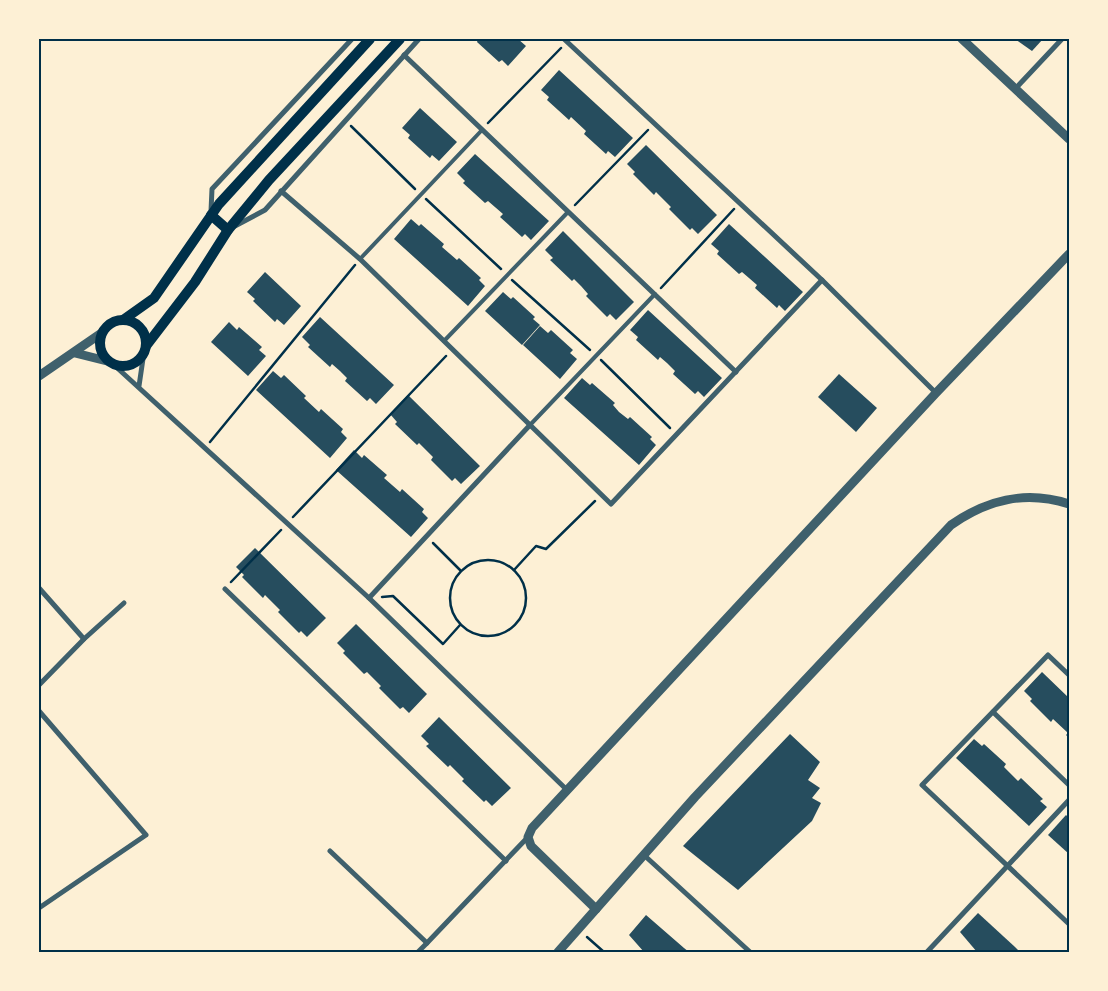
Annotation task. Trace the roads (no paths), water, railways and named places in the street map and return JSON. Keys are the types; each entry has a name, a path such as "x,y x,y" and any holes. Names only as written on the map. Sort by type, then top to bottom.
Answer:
{"main road":[{"path":"370,39 211,215 178,267 154,298 122,320 111,323 103,332 100,347 111,363 126,366 137,362 195,282 228,230 270,180 400,39"},
{"path":"211,215 228,230"},
{"path":"122,320 135,324 144,333 145,349"}],"street":[{"path":"211,215 212,189 352,39"},
{"path":"228,230 265,210 419,39"},
{"path":"962,39 1069,139"},
{"path":"1016,88 1062,39"},
{"path":"566,40 822,280 936,393"},
{"path":"404,55 736,372"},
{"path":"281,191 360,259 611,504 822,280"},
{"path":"418,952 506,861 528,837 532,828 936,393 1069,254"},
{"path":"39,376 103,332"},
{"path":"139,386 145,349"},
{"path":"74,353 111,363 139,386 369,598 567,790"},
{"path":"369,598 530,425"},
{"path":"558,952 695,797 951,525 972,511 992,502 1024,498 1052,499 1069,504"},
{"path":"39,588 84,639"},
{"path":"225,589 506,861"},
{"path":"39,684 84,639 124,603"},
{"path":"1069,675 1048,655 922,786 1069,924"},
{"path":"39,711 146,835 39,908"},
{"path":"994,712 1069,785"},
{"path":"927,952 1069,800"},
{"path":"528,837 531,846 596,909"},
{"path":"330,851 427,944"},
{"path":"644,856 750,952"}],"lane":[{"path":"360,259 482,130"},
{"path":"444,341 568,212"},
{"path":"530,425 655,294"}]}
